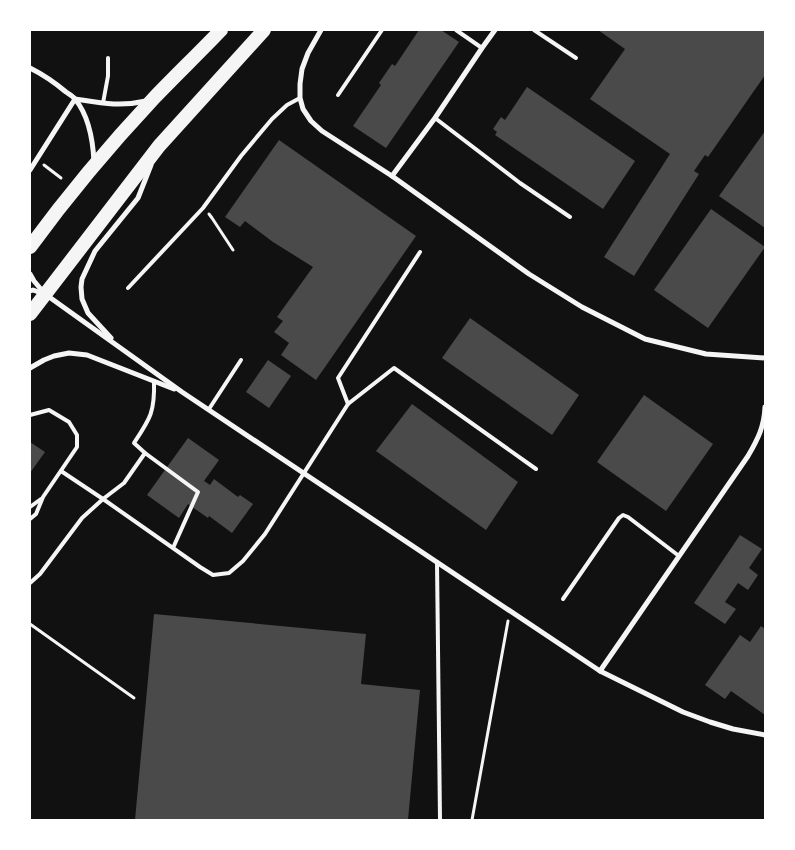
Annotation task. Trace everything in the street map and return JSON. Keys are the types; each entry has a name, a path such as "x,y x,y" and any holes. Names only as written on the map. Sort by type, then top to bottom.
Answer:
{"highway":[{"path":"30,247 94,165 153,99 221,30"},
{"path":"30,314 159,146 264,30"}],"street":[{"path":"321,30 308,53 302,69 300,98 303,109 311,122 322,131 392,176 529,274 582,307 645,339 706,354 765,358"},
{"path":"392,176 435,118 495,30"},
{"path":"30,68 49,78 75,99 84,114 90,130 94,165"},
{"path":"75,99 102,104 131,104 153,99"},
{"path":"30,170 75,99"},
{"path":"120,348 88,313 82,299 82,279 95,251 138,198 159,146"},
{"path":"30,254 40,234"},
{"path":"30,274 45,294 182,392 600,671 683,712 733,729 765,735"},
{"path":"30,291 33,290 45,294"},
{"path":"30,368 54,356 69,353 87,355 182,392"},
{"path":"600,671 748,456 759,436 765,407"}],"lane":[{"path":"338,94 382,30"},
{"path":"456,30 482,48"},
{"path":"534,30 576,58"},
{"path":"102,104 108,76 108,58"},
{"path":"128,288 203,208 241,156 272,119 287,105 300,98"},
{"path":"435,118 520,183 570,217"},
{"path":"348,404 338,378 420,252"},
{"path":"209,409 241,360"},
{"path":"61,471 200,568 213,575 229,573 243,561 264,534 348,404 394,368 536,469"},
{"path":"154,381 155,398 151,414 134,443 198,492 173,548"},
{"path":"30,415 49,410 68,422 77,434 77,447 43,497 36,514 30,519"},
{"path":"30,583 40,574 82,518 124,483 145,452"},
{"path":"30,507 43,497"},
{"path":"564,599 618,518 624,515 679,556"},
{"path":"438,562 440,820"}],"path":[{"path":"43,165 62,178"},
{"path":"203,208 212,218 233,250"},
{"path":"472,820 510,610"},
{"path":"30,624 134,698"}],"building":[{"path":"419,30 441,30 459,42 386,148 353,126 381,85 379,83 392,64 395,66"},
{"path":"598,30 765,30 765,75 708,157 705,155 694,171 699,174 634,276 604,257 670,154 590,99 625,49"},
{"path":"527,87 635,161 603,209 495,135 497,132 493,129 501,117 505,120"},
{"path":"765,131 765,228 719,196"},
{"path":"279,140 416,236 316,380 281,355 289,343 274,332 283,321 277,317 313,267 273,242 245,221 240,227 225,217"},
{"path":"711,209 765,247 708,328 654,290"},
{"path":"470,318 579,395 552,435 442,358"},
{"path":"268,360 291,376 269,408 246,392"},
{"path":"644,395 713,444 666,511 597,462"},
{"path":"412,404 518,482 486,530 376,451"},
{"path":"188,438 219,460 204,481 210,485 214,479 238,497 240,495 253,504 232,533 209,516 208,518 188,504 179,518 147,495"},
{"path":"30,442 45,452 30,473"},
{"path":"740,535 762,549 749,568 758,575 748,590 738,583 725,602 736,609 725,624 694,603"},
{"path":"154,614 366,634 361,684 420,690 408,820 135,820"},
{"path":"761,626 765,629 765,715 731,691 725,699 705,685 740,635 750,642"}]}
